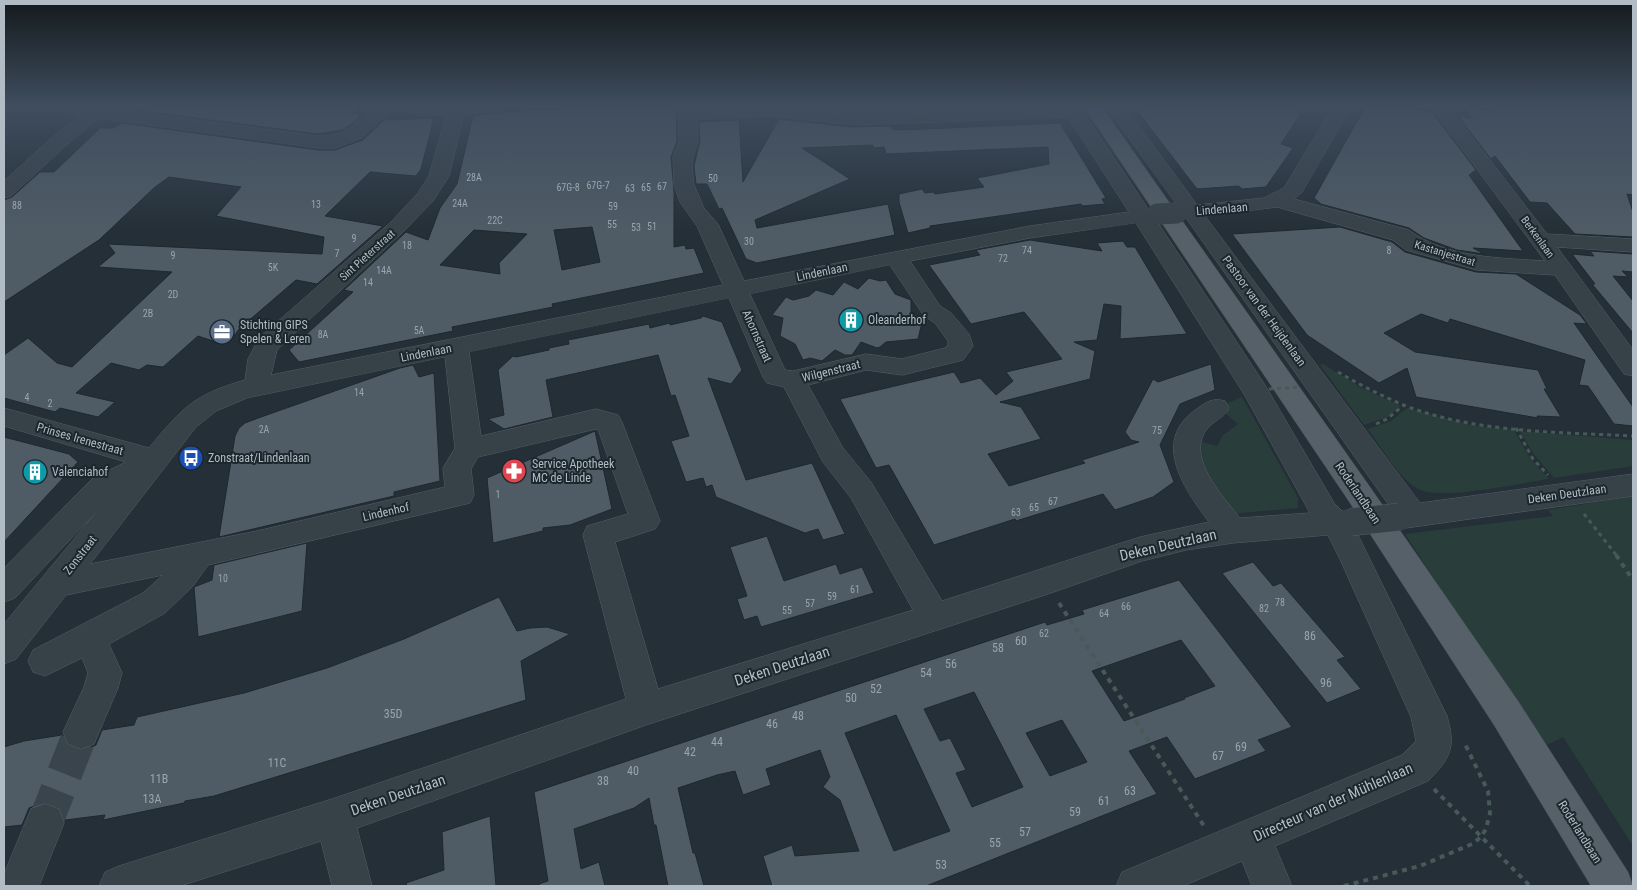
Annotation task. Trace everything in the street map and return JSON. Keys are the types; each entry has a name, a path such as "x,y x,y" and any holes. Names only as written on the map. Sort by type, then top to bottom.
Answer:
{"main road":[{"name":"Roderlandbaan","path":"1103,149 1360,495 1506,713 1614,886"}],"street":[{"path":"4,192 53,149"},
{"name":"Sint Pieterstraat","path":"257,387 262,352 268,344 398,226 432,188 439,176 446,149"},
{"name":"Ahornstraat","path":"688,149 683,155 684,185 696,214 707,224 776,377 793,380"},
{"path":"1102,149 1149,215 1256,391 1324,511 1343,522"},
{"name":"Pastoor van der Heijdenlaan","path":"1143,149 1184,212 1348,428 1406,516"},
{"name":"Lindenlaan","path":"257,387 896,256 1030,232 1149,215 1247,207 1277,201 1292,192 1318,149"},
{"name":"Berkenlaan","path":"1472,149 1541,240 1633,368"},
{"name":"Kastanjestraat","path":"1277,201 1401,235 1414,245 1477,263 1560,269"},
{"path":"1541,240 1626,245 1633,263"},
{"name":"Wilgenstraat","path":"793,380 866,362 902,366 946,356 958,351 961,346 960,340 943,318 932,311 896,256"},
{"path":"456,347 482,446 596,418 609,422 645,521 598,535 640,681 646,710"},
{"path":"793,380 833,456 861,490 934,617"},
{"name":"Zonstraat","path":"4,649 177,432 198,410 224,396 257,387"},
{"name":"Deken Deutzlaan","path":"1216,408 1203,417 1194,427 1187,440 1186,453 1192,475 1233,531"},
{"name":"Prinses Irenestraat","path":"4,418 155,460"},
{"name":"Lindenhof","path":"57,584 260,542 460,495 457,468 482,446"},
{"name":"Zonstraat","path":"4,588 103,486 155,460"},
{"name":"Deken Deutzlaan","path":"335,817 646,710 1045,582 1140,549 1186,538 1233,531 1406,516 1633,485"},
{"name":"Directeur van der Mühlenlaan","path":"1136,886 1415,768 1429,756 1436,740 1429,716 1353,553 1343,522"},
{"path":"44,661 154,603 182,577 199,554"},
{"path":"81,732 101,688 105,673 90,637"},
{"path":"119,886 335,817 352,886"},
{"path":"19,886 45,823"},
{"path":"1236,844 1272,886"}],"path":[{"path":"1332,368 1370,391 1404,405 1471,424 1633,436"},
{"path":"1269,389 1301,387"},
{"path":"1348,428 1381,423 1404,405"},
{"path":"1516,428 1533,459 1595,526 1633,580"},
{"path":"1045,582 1236,844"},
{"path":"1344,886 1420,866 1472,844 1481,837 1486,829 1490,814 1488,792 1463,739"},
{"path":"1415,768 1530,886"}],"green space":[{"path":"1323,364 1360,387 1401,406 1388,417 1364,425 1320,365"},
{"path":"1242,397 1298,498 1298,508 1230,514 1208,487 1196,440 1217,446 1223,435 1238,424 1218,407"},
{"path":"1407,408 1471,425 1514,430 1530,458 1549,479 1460,492 1427,492 1416,488 1402,476 1368,429 1391,421"},
{"path":"1520,431 1633,440 1633,466 1554,478 1533,453"},
{"path":"1633,496 1633,846 1563,737 1543,747 1405,534 1553,516 1548,510"}],"building":[{"path":"79,149 426,149 421,169 416,176 370,172 325,216 383,226 317,284 296,280 239,329 235,335 229,335 213,341 198,336 163,367 147,365 139,370 111,363 76,393 115,402 98,417 60,408 55,412 4,398 4,355 28,338 57,363 72,367 172,272 98,267 115,253 108,244 322,254 324,237 216,216 241,187 169,177 155,187 99,240 4,302 4,200 12,197 40,172 54,172"},
{"path":"465,149 674,149 671,157 674,191 674,247 685,245 686,249 694,248 704,273 552,304 553,307 452,327 453,331 299,362 289,350 353,292 344,290 406,232 428,240 440,208 457,184","holes":["592,227 600,262 562,270 554,230","474,230 527,234 499,263 500,274 440,265"]},
{"path":"698,149 741,149 743,182 762,149 803,149 850,179 755,220 757,228 888,204 895,235 757,263 746,259 722,208 719,209 707,184 696,184 694,166"},
{"path":"884,149 1013,149 886,154"},
{"path":"1048,149 1076,149 1106,198 1102,199 1105,204 1082,206 1081,204 930,226 930,228 908,233 899,202 899,194 922,189 925,193 933,192 935,194 984,187 977,178 1049,164"},
{"path":"1166,149 1293,149 1266,187 1242,189 1239,186 1197,189"},
{"path":"1342,149 1460,149 1476,170 1469,175 1523,251 1473,248 1484,254 1457,250 1424,238 1409,228 1321,204 1314,198"},
{"path":"1483,149 1633,149 1633,195 1627,194 1633,212 1633,237 1575,234 1547,203 1530,202 1495,156 1491,159"},
{"path":"1340,227 1392,242 1405,252 1476,272 1516,274 1580,315 1587,324 1574,323 1633,407 1633,426 1614,424 1588,386 1579,385 1585,360 1450,319 1448,323 1421,314 1384,333 1415,352 1538,370 1547,389 1544,389 1561,417 1537,416 1538,418 1416,397 1407,368 1379,383 1307,335 1232,234"},
{"path":"1030,240 1102,251 1097,243 1123,241 1127,247 1135,247 1187,334 1120,339 1121,306 1104,304 1097,340 1074,342 1095,351 1090,379 1000,402 1021,407 1041,439 988,454 1009,486 1085,463 1082,460 1139,442 1131,440 1125,432 1153,379 1158,382 1211,364 1215,390 1180,404 1160,445 1174,482 1153,497 1115,510 1103,494 934,545 889,465 876,468 840,399 954,372 961,383 980,378 996,395 1013,381 1006,372 1062,359 1024,312 971,324 929,265 980,255 976,250"},
{"path":"1590,251 1633,254 1633,272 1622,271 1628,277 1613,276 1633,301 1633,333 1592,284 1595,284 1572,254 1594,256"},
{"name":"Oleanderhof","path":"869,278 880,281 886,280 895,294 911,300 911,313 923,318 918,339 886,342 877,348 861,342 852,355 845,355 835,350 822,361 810,358 803,360 795,344 780,336 783,318 772,315 786,297 793,300 809,296 816,290 833,295 844,282 858,289"},
{"path":"703,316 722,322 742,370 731,384 708,378 746,480 812,463 845,534 823,540 818,529 805,533 716,497 712,485 706,487 703,478 686,482 671,441 689,436 675,395 671,396 658,355 546,380 553,417 504,429 488,419 504,415 498,370 513,356 549,350 549,348 569,344 568,340 649,324 650,328 670,323 670,325"},
{"path":"413,365 419,377 434,373 440,481 394,492 394,496 219,537 235,436 239,428 245,423 261,417"},
{"path":"595,431 612,509 570,525 543,528 543,531 493,543 487,478"},
{"name":"Valenciahof","path":"4,437 69,454 78,462 4,542"},
{"path":"767,536 784,581 836,564 840,574 862,567 874,593 761,627 757,616 744,620 737,599 747,596 730,547"},
{"path":"307,543 302,611 198,637 194,587 212,580 214,565"},
{"path":"1253,562 1273,586 1281,583 1345,657 1337,660 1361,689 1327,703 1222,573"},
{"path":"1179,580 1292,727 1258,740 1266,751 1195,779 1167,737 1129,751 1157,794 926,886 772,886 763,856 792,845 795,856 859,851 840,800 823,787 830,777 820,750 766,769 771,785 743,795 735,771 678,788 693,853 695,853 704,886 668,886 649,798 634,808 574,829 581,869 599,862 605,886 540,886 539,884 548,881 534,792 1045,622 1047,625 1084,614 1082,610","holes":["1181,640 1215,686 1124,721 1092,671","974,692 1023,787 972,807 956,773 966,770 950,738 940,741 924,709","896,715 950,831 894,851 845,733","1062,720 1087,762 1050,776 1026,733"]},
{"path":"499,597 517,631 547,627 570,634 521,661 526,700 214,796 103,820 105,815 65,820 60,807 44,802 29,808 22,825 4,827 4,747 24,741 62,735 67,746 82,751 96,745 102,730 134,725 137,717 244,693 327,668 404,639"},
{"path":"490,816 496,886 407,886 406,883 444,870 442,832"}],"tunnel":[{"path":"45,823 81,732"}],"place":[{"name":"Oleanderhof","path":"851,320"},
{"name":"Stichting GIPS Spelen & Leren","path":"222,332"},
{"name":"Zonstraat/Lindenlaan","path":"191,458"},
{"name":"Service Apotheek MC de Linde","path":"514,471"},
{"name":"Valenciahof","path":"35,472"}]}
